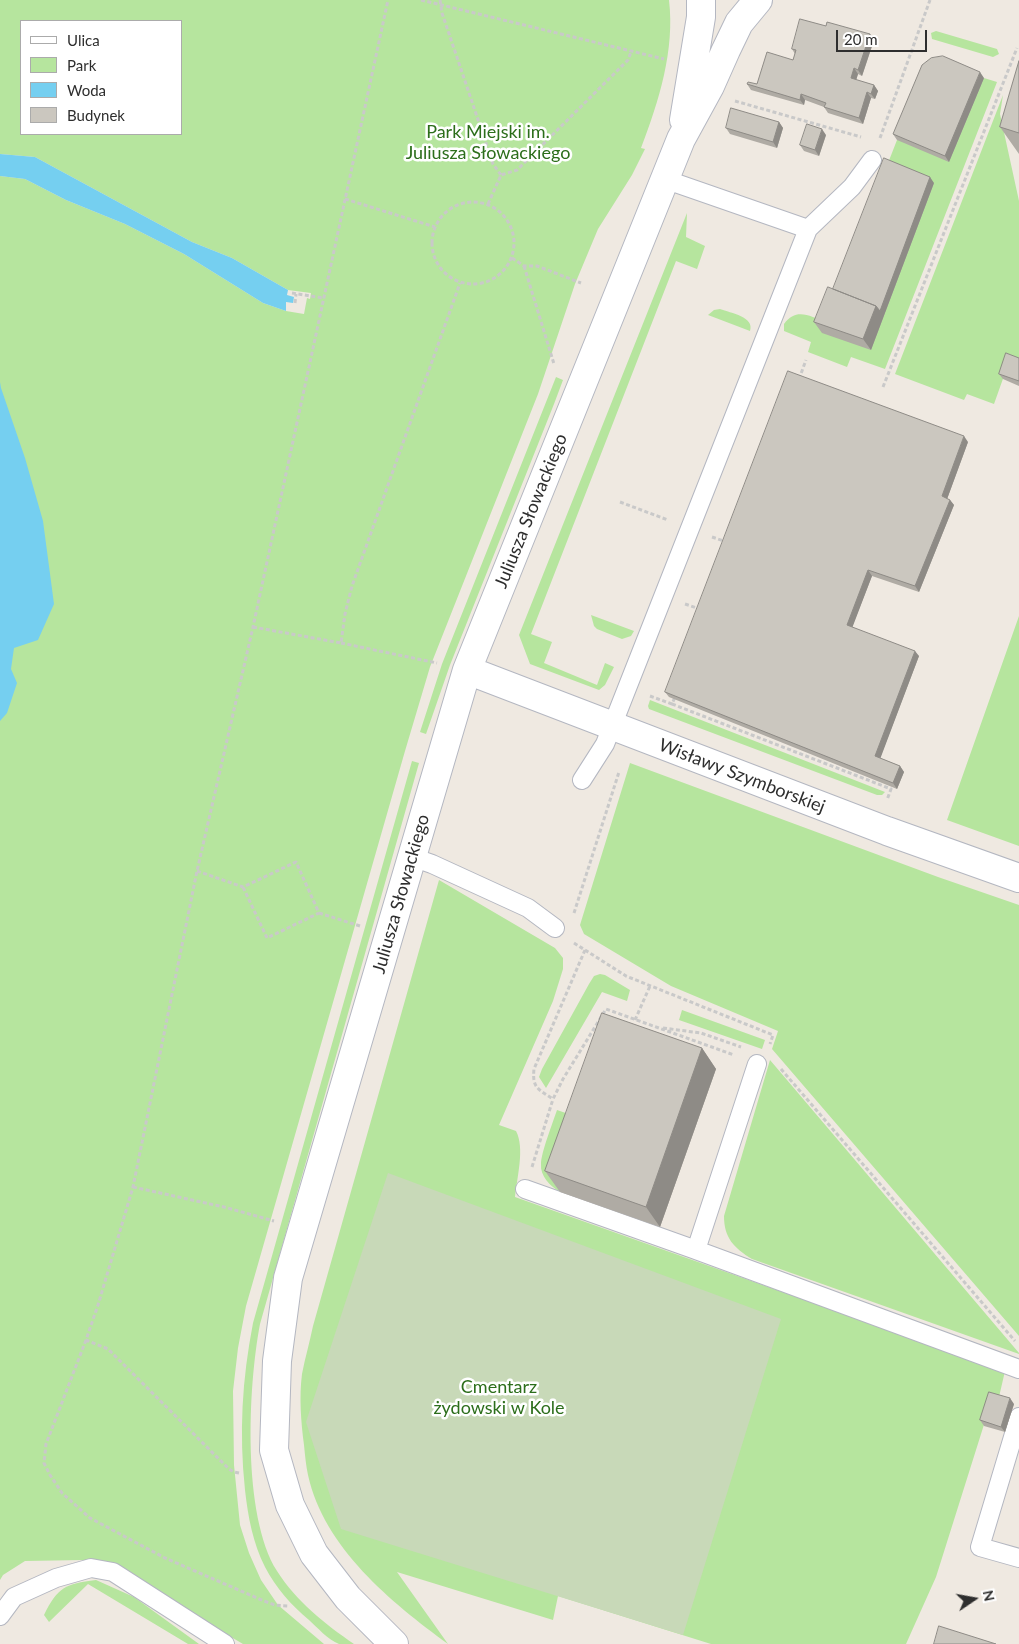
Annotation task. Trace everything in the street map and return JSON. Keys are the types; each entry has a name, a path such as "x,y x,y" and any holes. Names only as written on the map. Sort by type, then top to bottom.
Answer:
{"street":[{"name":"Juliusza Słowackiego","path":"681,139 701,17 701,0"},
{"name":"Juliusza Słowackiego","path":"394,1644 348,1598 314,1554 290,1505 274,1450 276,1362 288,1278 467,670 681,139 710,86 739,23 758,0"},
{"name":"Wisławy Szymborskiej","path":"467,670 886,831 1019,878"}],"lane":[{"path":"582,780 605,744 808,228 852,187 872,160"},
{"path":"664,179 808,228"},
{"path":"412,857 432,864 528,908 555,928"},
{"path":"696,1250 757,1055"},
{"path":"525,1189 1019,1369"},
{"path":"1019,1417 980,1547 1019,1558"},
{"path":"0,1616 14,1597 56,1578 91,1568 113,1572 225,1644"}],"path":[{"path":"288,1606 264,1602 165,1558 90,1518 62,1493 44,1463 44,1455 46,1444 98,1306 133,1187 197,871 253,627 388,0"},
{"path":"422,0 667,60"},
{"path":"440,0 442,13 493,164 501,175"},
{"path":"872,160 930,0"},
{"path":"883,388 1017,48"},
{"path":"488,204 501,175 517,170 628,60 631,52"},
{"path":"732,100 879,142"},
{"path":"345,199 434,227"},
{"path":"462,203 488,204 507,219 512,230 514,249 512,258 499,276 487,282 474,285 460,283 448,277 438,267 433,254 431,240 434,227 441,216 451,208 462,203"},
{"path":"512,258 524,266 537,266 581,283"},
{"path":"524,266 554,364"},
{"path":"341,643 345,614 352,586 460,283"},
{"path":"295,303 294,294 323,298"},
{"path":"795,388 806,360"},
{"path":"620,502 690,528"},
{"path":"253,627 437,663"},
{"path":"645,698 648,695 891,789 884,803"},
{"path":"672,704 676,695"},
{"path":"572,919 619,770"},
{"path":"197,871 243,887 296,862 320,913"},
{"path":"243,887 267,938 320,913 360,926"},
{"path":"572,942 626,976 772,1035 757,1055 701,1033 655,1027"},
{"path":"553,1099 536,1087 533,1081 534,1069 585,950"},
{"path":"635,1020 650,986"},
{"path":"525,1189 553,1099 606,1009 741,1058"},
{"path":"652,1036 655,1027"},
{"path":"780,1067 1019,1345"},
{"path":"133,1187 224,1207 276,1222"},
{"path":"86,1340 108,1349 230,1469 239,1473"}],"green space":[{"name":"Park Miejski im. Juliusza Słowackiego","path":"0,0 669,0 670,38 668,56 654,112 641,148 645,149 632,175 598,229 575,284 538,394 430,667 246,1306 238,1348 233,1391 234,1465 240,1525 249,1553 261,1580 278,1605 324,1644 243,1644 117,1570 83,1560 25,1561 3,1575 0,1580 0,176 25,179 66,200 125,224 184,254 263,303 286,311 304,314 307,298 310,299 311,293 288,290 232,258 192,242 35,157 0,154"},
{"path":"936,31 997,49 999,54 993,57 932,39 931,33"},
{"path":"984,78 997,82 885,369 851,357 847,367 808,352 811,342 784,331 784,324 798,314 804,314 826,322 897,140"},
{"path":"1003,95 1000,114 1019,201 1019,362 1010,359 994,404 967,394 964,400 895,374"},
{"path":"687,213 686,237 705,246 697,269 676,261 531,634 552,642 544,663 597,685 605,663 614,667 605,685 599,690 530,664 519,635"},
{"path":"720,309 746,319 751,326 750,331 708,315 714,310"},
{"path":"556,377 563,380 554,404 450,665 426,734 420,732 442,664"},
{"path":"591,615 634,631 631,636 622,639 597,629 594,626"},
{"path":"1019,616 1019,846 947,820"},
{"path":"650,700 885,792 882,795 877,795 649,709"},
{"path":"412,761 419,763 260,1324 253,1381 251,1450 253,1485 258,1518 266,1547 277,1571 302,1602 354,1644 339,1644 331,1640 284,1596 269,1575 257,1549 248,1510 243,1469 242,1427 244,1386 253,1323"},
{"path":"630,763 1019,905 1019,1336 772,1049 778,1031 671,986 584,934 580,925"},
{"path":"439,880 555,948 563,958 563,969 553,1001 499,1125 516,1131 519,1138 519,1172 515,1197 1005,1371 999,1397 993,1396 936,1577 906,1644 711,1644 558,1596 553,1620 397,1572 448,1644 426,1628 383,1591 344,1549 329,1526 316,1501 307,1472 301,1410 302,1374 313,1326"},
{"path":"600,974 630,990 627,1001 602,992 546,1088 539,1077 542,1069 589,984 594,976"},
{"path":"682,1010 765,1040 762,1049 679,1020"},
{"path":"770,1060 1019,1354 752,1259 731,1242 724,1224 724,1216"},
{"path":"557,1110 586,1120 560,1192 546,1180 541,1168 547,1137"},
{"name":"Cmentarz żydowski w Kole","path":"388,1173 781,1319 683,1635 341,1529 306,1422"},
{"path":"96,1580 134,1597 199,1644 188,1644 88,1584 49,1622 44,1615 58,1593 70,1585"}],"water":[{"path":"0,154 35,157 192,242 232,258 288,290 287,295 294,297 293,303 286,302 286,311 263,303 184,254 125,224 66,200 25,179 0,176"},
{"path":"0,382 43,521 54,604 38,640 14,648 11,669 17,683 7,713 0,721"}],"building":[{"path":"800,19 826,26 827,22 870,34 858,70 854,68 851,78 874,85 871,94 867,92 859,118 824,107 826,103 801,94 800,100 747,84 748,82 757,84 767,52 793,60 796,50 792,49"},
{"path":"943,56 980,72 945,156 893,134 922,65 931,58"},
{"path":"1019,61 1019,133 1000,127"},
{"path":"731,108 779,122 773,142 726,128"},
{"path":"807,124 822,129 815,150 800,145"},
{"path":"884,158 930,177 880,311 876,306 833,289"},
{"path":"828,287 876,306 863,339 814,322"},
{"path":"1006,353 1019,358 1019,381 999,374"},
{"path":"788,371 964,436 942,496 950,500 915,586 868,570 847,625 915,651 875,756 900,766 893,783 665,692"},
{"path":"602,1013 702,1048 646,1207 545,1171"},
{"path":"989,1392 1010,1398 1001,1427 980,1420"},
{"path":"939,1626 996,1644 934,1644"}]}
